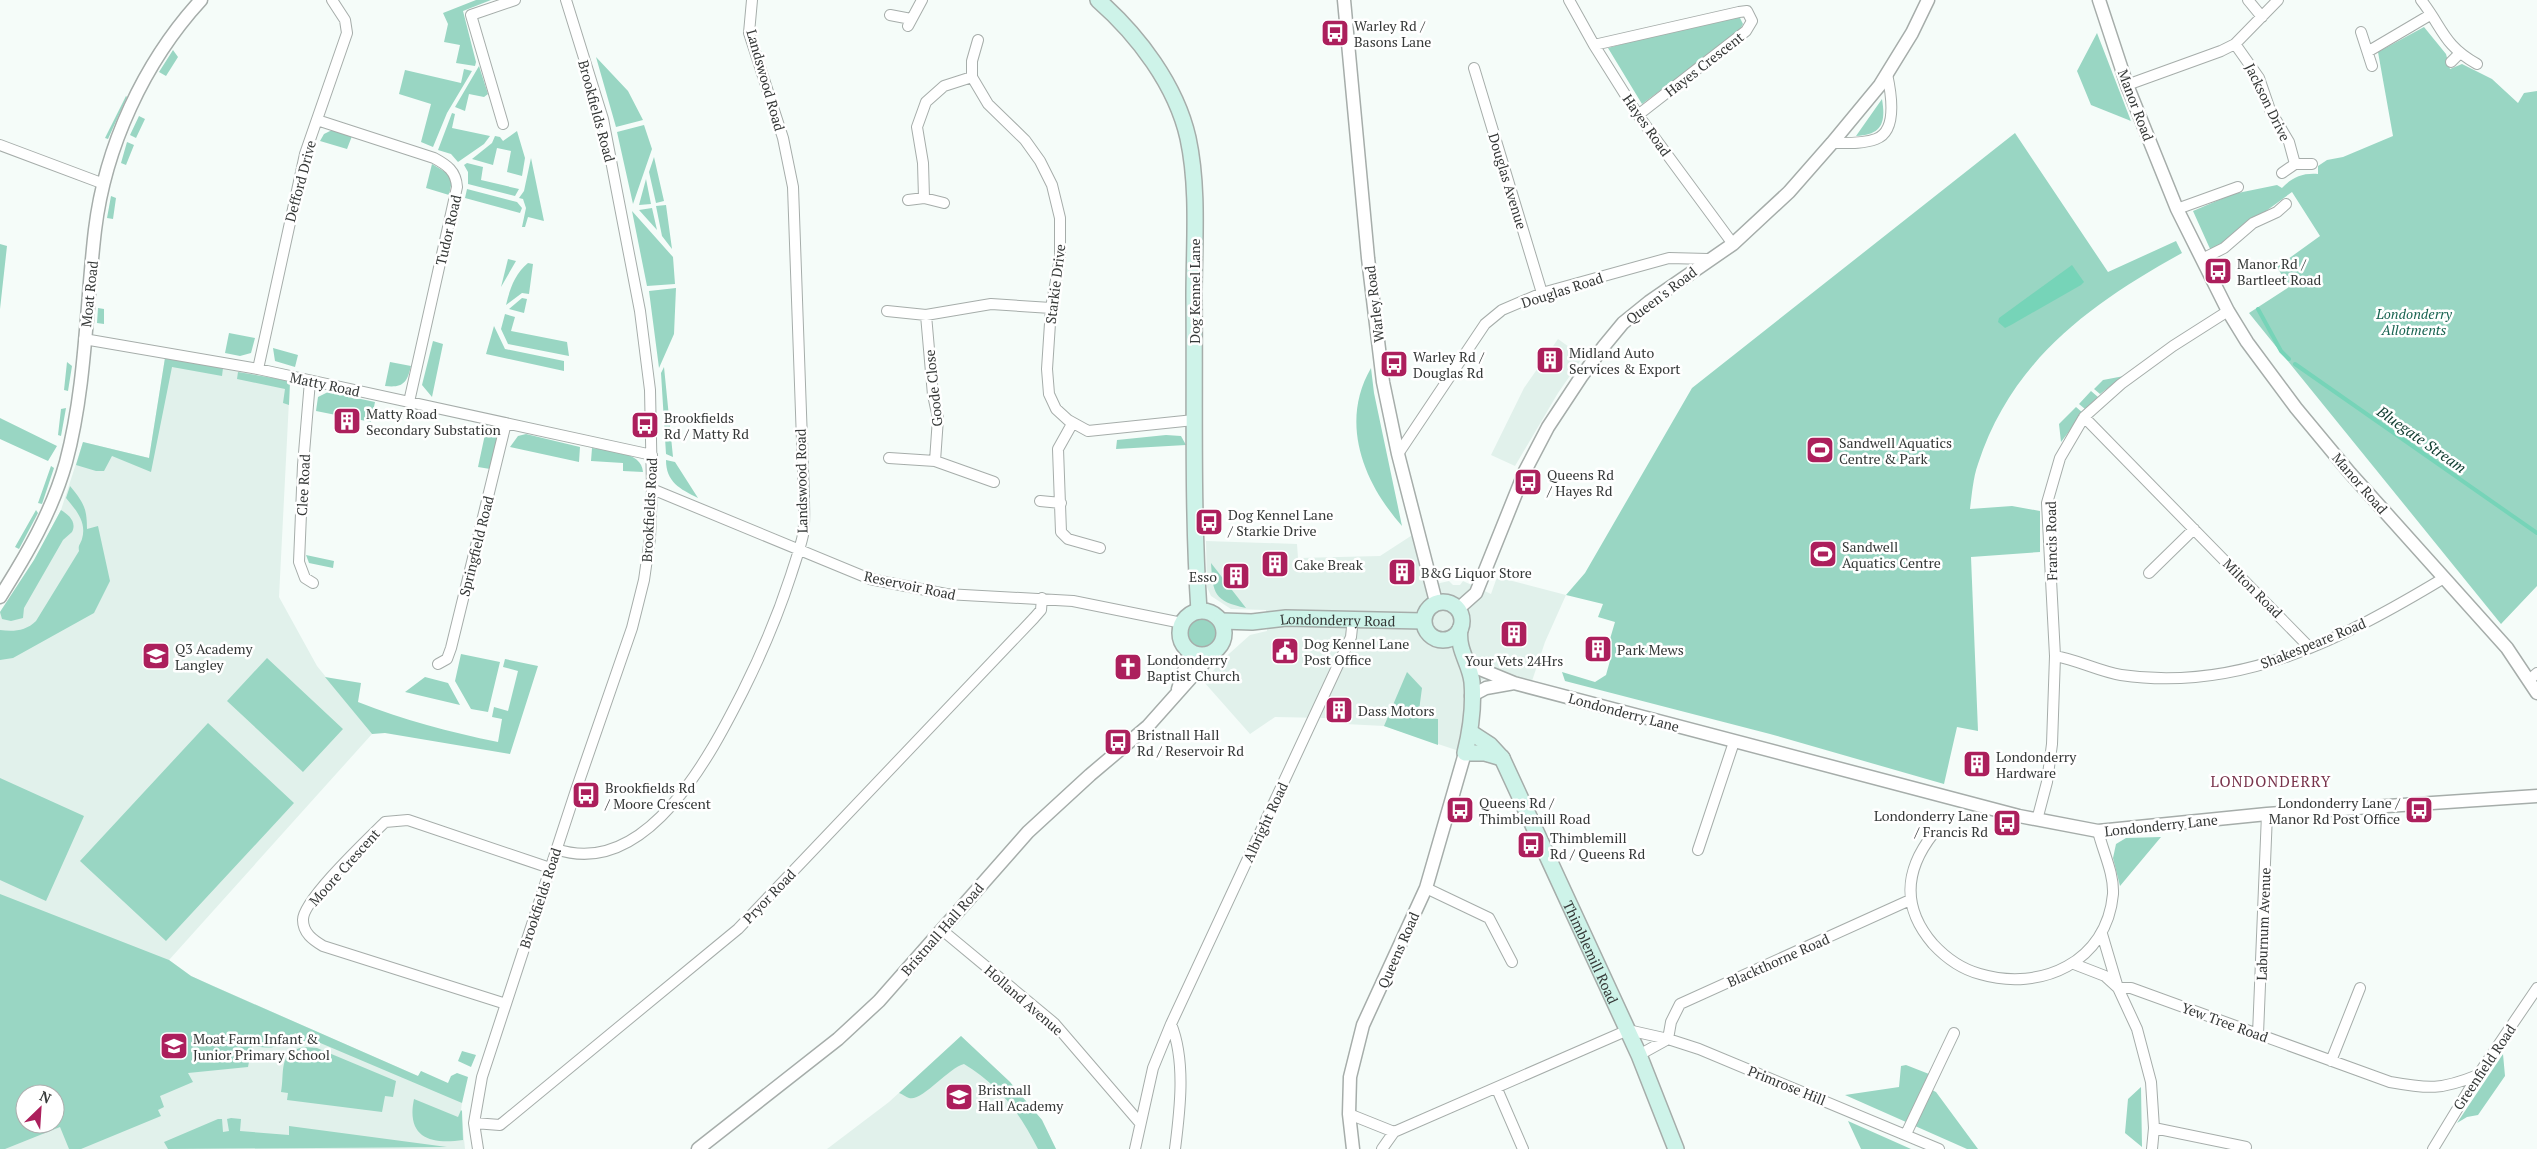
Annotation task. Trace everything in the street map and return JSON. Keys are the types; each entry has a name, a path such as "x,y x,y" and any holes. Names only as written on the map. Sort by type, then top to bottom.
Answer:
{"main road":[{"name":"Dog Kennel Lane","path":"1098,0 1140,45 1155,65 1178,110 1188,137 1192,169 1194,216 1194,420 1199,611"},
{"path":"1471,696 1460,670 1440,640 1426,632 1423,621 1427,609 1436,602 1446,601 1458,609 1462,622 1459,648 1472,681 1471,696 1473,710 1465,753 1485,753 1502,758"},
{"path":"1215,652 1223,643 1225,631 1222,621 1210,612 1199,611 1188,615 1182,623 1180,639 1190,652 1198,655 1215,652 1252,622"},
{"name":"Londonderry Road","path":"1222,621 1252,622 1286,618 1353,618 1423,621"},
{"path":"1440,640 1455,636 1460,629"},
{"name":"Thimblemill Road","path":"1470,732 1490,745 1502,758 1628,1030 1676,1149"}],"street":[{"name":"Moat Road","path":"0,597 35,539 53,501 66,460 78,400 95,228 104,184 127,116 143,82 160,53 200,0"},
{"name":"Defford Drive","path":"258,369 305,154 347,33 345,20 332,0"},
{"path":"503,124 471,15 515,0"},
{"name":"Brookfields Road","path":"474,1123 482,1077 556,848 632,628 644,580 650,538 652,455 650,390 640,311 602,119 566,0"},
{"name":"Landswood Road","path":"556,848 573,854 584,854 622,843 660,817 685,791 722,731 764,647 782,603 799,551 804,520 793,187 783,138 750,33 752,0"},
{"path":"890,15 910,22 922,0"},
{"name":"Warley Road","path":"1344,0 1383,382 1398,454 1436,602"},
{"name":"Hayes Road","path":"1569,0 1594,46 1638,116 1733,244"},
{"name":"Queen's Road","path":"1458,609 1476,592 1525,471 1548,428 1581,377 1623,323 1708,259 1733,244 1789,192 1832,143 1887,74 1912,33 1928,0"},
{"name":"Manor Road","path":"2099,0 2127,85 2177,209 2228,311 2247,342 2296,408 2350,474 2533,676 2537,693"},
{"path":"2248,0 2262,18"},
{"path":"2127,85 2221,51 2235,44 2278,0"},
{"path":"2421,0 2459,54 2477,64"},
{"name":"Hayes Crescent","path":"1594,46 1739,12 1747,11 1751,16 1752,21 1746,31 1638,116"},
{"path":"2369,50 2430,15"},
{"path":"2360,32 2369,50 2372,66"},
{"path":"924,198 923,163 917,127 926,102 944,86 972,77 972,61 978,40"},
{"name":"Jackson Drive","path":"2235,44 2258,78 2270,110 2288,142 2295,164"},
{"path":"2451,62 2459,54"},
{"name":"Douglas Avenue","path":"1474,68 1542,293"},
{"path":"1832,143 1877,139 1886,131 1890,121 1891,110 1887,74"},
{"name":"Starkie Drive","path":"972,77 988,104 1026,140 1040,161 1052,186 1060,218 1060,258 1051,308 1047,369 1049,394 1056,409 1072,424"},
{"name":"Tudor Road","path":"317,120 351,129 434,158 447,165 456,176 457,187 409,402"},
{"path":"0,145 104,184"},
{"path":"2282,173 2295,164 2312,164"},
{"path":"2177,209 2238,187"},
{"path":"908,200 924,198 944,203"},
{"path":"2202,259 2224,248 2253,223 2277,212 2286,204"},
{"name":"Douglas Road","path":"1398,454 1485,324 1502,310 1542,293 1669,258 1708,259"},
{"path":"887,311 926,315 991,304 1051,308"},
{"name":"Francis Road","path":"2037,820 2047,782 2052,744 2055,656 2047,503 2060,458 2084,417 2121,384 2173,346 2228,311"},
{"name":"Goode Close","path":"926,315 933,395 938,418 935,461"},
{"name":"Matty Road","path":"84,340 258,369 652,455"},
{"name":"Clee Road","path":"310,381 303,465 299,562 304,578 313,583"},
{"name":"Milton Road","path":"2084,417 2310,648"},
{"path":"1100,548 1068,539 1062,532 1058,449 1072,424 1088,431 1194,420"},
{"name":"Springfield Road","path":"438,664 447,659 451,648 506,423"},
{"path":"889,458 935,461 994,482"},
{"name":"Reservoir Road","path":"652,489 870,579 910,588 974,597 1042,598 1073,601 1182,623"},
{"path":"1040,501 1061,502"},
{"path":"2149,573 2194,529"},
{"name":"Shakespeare Road","path":"2055,656 2120,675 2170,678 2200,676 2264,665 2346,633 2444,578"},
{"name":"Pryor Road","path":"474,1123 500,1125 738,929 1034,618 1041,610 1042,598"},
{"name":"Albright Road","path":"1135,1149 1153,1068 1171,1024 1351,637 1353,618"},
{"name":"Bristnall Hall Road","path":"1175,696 1190,652"},
{"name":"Bristnall Hall Road","path":"698,1149 838,1039 879,1001 1028,832 1090,775 1148,726 1215,652"},
{"name":"Londonderry Lane","path":"1464,658 1480,669 1514,683 2037,820 2098,831 2267,814 2537,796"},
{"name":"Londonderry Lane","path":"1471,696 1486,688 1514,683"},
{"path":"1698,850 1734,742"},
{"name":"Queens Road","path":"1353,1149 1349,1114 1350,1077 1364,1025 1426,888 1465,753"},
{"name":"Laburnum Avenue","path":"2258,1034 2267,814"},
{"name":"Moore Crescent","path":"506,1004 323,946 312,939 305,929 302,918 312,899 384,822 390,819 408,820 550,868"},
{"path":"1933,834 1917,859 1911,880 1910,900 1917,924 1945,956 1979,974 1999,978 2038,977 2074,964 2102,934 2112,894 2111,873 2098,831"},
{"path":"1426,888 1489,918 1512,962"},
{"name":"Blackthorne Road","path":"1668,1038 1671,1022 1680,1004 1910,900"},
{"name":"Holland Avenue","path":"942,930 1054,1023 1140,1123"},
{"path":"2102,934 2118,988 2137,1029 2151,1082 2154,1128 2152,1149"},
{"path":"2074,964 2106,976 2118,988"},
{"name":"Yew Tree Road","path":"2118,988 2132,988 2390,1082 2420,1087 2449,1086 2478,1075"},
{"path":"2331,1061 2360,988"},
{"name":"Greenfield Road","path":"2433,1149 2478,1075 2537,988"},
{"path":"1171,1024 1177,1038 1179,1070 1179,1114 1175,1149"},
{"path":"1382,1149 1394,1132 1628,1030 1668,1038"},
{"path":"1906,1134 1954,1033"},
{"path":"1639,1055 1668,1038"},
{"name":"Primrose Hill","path":"1668,1038 1699,1049 1939,1149"},
{"path":"1497,1088 1523,1149"},
{"path":"1349,1114 1394,1132"},
{"path":"474,1123 478,1149"},
{"path":"2154,1128 2246,1147"}],"shaded area":[{"path":"2072,265 2084,282 2081,285 2005,328 1998,322 1999,318"},
{"path":"1558,339 1583,357 1558,393 1515,466 1491,455 1524,388"},
{"name":"Q3 Academy Langley","path":"165,358 290,381 279,597 317,666 372,734 169,960 191,976 329,1037 418,1076 421,1071 462,1103 465,1149 0,1149 0,612 34,560 61,510 83,442 149,458"},
{"path":"1417,532 1431,585 1449,581 1453,585 1460,585 1463,581 1491,594 1497,577 1566,595 1545,642 1530,687 1494,679 1484,679 1468,689 1465,753 1384,726 1345,724 1325,718 1275,717 1250,734 1204,682 1221,661 1250,635 1267,631 1266,610 1231,609 1211,596 1207,587 1206,541 1297,544 1298,558 1380,556"},
{"name":"Bristnall Hall Academy","path":"961,1036 1010,1082 1042,1120 1056,1149 827,1149 889,1102"}],"green space":[{"path":"476,0 491,0 463,11 476,62 475,66 456,63 460,45 444,42 448,24 443,13"},
{"path":"1739,16 1743,24 1739,32 1642,104 1608,48 1680,28"},
{"name":"Londonderry Allotments","path":"2424,27 2446,54 2450,69 2462,64 2492,79 2518,103 2524,93 2537,91 2537,586 2501,624 2249,313 2289,287 2277,267 2320,236 2292,192 2211,251 2193,211 2233,194 2277,185 2282,188 2298,176 2318,174 2318,166 2327,160 2343,157 2393,136 2378,52"},
{"path":"2097,33 2131,121 2091,105 2077,71"},
{"path":"173,50 178,57 166,76 159,72"},
{"path":"596,57 628,91 643,120 616,127"},
{"path":"479,66 488,94 484,97 469,94 465,111 455,107"},
{"path":"464,69 472,71 447,113 433,147 421,142 431,104 399,94 405,70 461,83"},
{"path":"126,96 108,139 105,138"},
{"path":"1882,99 1883,115 1880,126 1872,133 1856,136"},
{"path":"452,113 455,114 452,128 490,136 484,144 458,162 451,154 438,150"},
{"path":"139,116 145,119 136,138 130,135"},
{"path":"644,125 652,149 633,204 617,132"},
{"path":"330,131 339,131 352,136 347,149 320,141 324,134"},
{"path":"517,131 525,158 522,176 507,172 511,151 497,148 493,165 472,159 492,143 495,136 500,137 503,141"},
{"name":"Sandwell Aquatics Centre & Park","path":"2015,133 2108,272 2176,241 2182,253 2116,293 2058,339 2033,365 2011,394 1993,427 1976,469 1970,509 2012,506 2040,511 2040,552 1971,557 1978,731 1957,727 1944,784 1770,734 1565,681 1562,672 1595,682 1606,675 1611,657 1605,656 1615,622 1598,617 1603,604 1566,595 1585,573 1692,388"},
{"path":"127,142 134,145 126,165 121,163"},
{"path":"654,157 664,201 656,203 649,172"},
{"path":"531,158 544,221 528,217 525,227 522,227 526,208 523,199 519,198 524,191"},
{"path":"467,163 483,167 481,180 519,189 515,196 468,184 468,172 464,165"},
{"path":"432,164 447,173 452,181 449,195 426,188"},
{"path":"646,179 651,204 639,205"},
{"path":"467,189 517,202 522,208 520,213 465,198"},
{"path":"111,196 116,198 113,219 107,218"},
{"path":"666,205 672,249 662,236 656,206"},
{"path":"652,208 657,230 639,210"},
{"path":"632,211 673,257 675,284 647,286"},
{"path":"0,244 7,246 0,309"},
{"path":"508,259 516,261 501,287"},
{"path":"528,263 533,264 529,294 522,293 506,305 514,282"},
{"path":"676,288 674,334 659,368 649,291"},
{"path":"522,298 527,299 524,313 509,309"},
{"path":"98,308 104,309 104,324 97,323"},
{"path":"505,314 515,317 511,331 567,342 569,356 508,344 501,329"},
{"path":"494,326 505,349 564,361 564,371 486,354"},
{"path":"229,333 255,338 251,353 240,356 225,353"},
{"path":"433,341 443,344 432,397 422,385"},
{"path":"273,348 298,355 295,367 275,361"},
{"path":"165,358 223,368 222,376 172,367 151,472 112,456 104,471 96,471 76,465 83,442 149,458"},
{"path":"67,362 72,366 68,391 64,390"},
{"path":"390,362 411,366 408,377 400,385 385,386"},
{"path":"664,367 673,457 666,454 661,373"},
{"path":"1371,368 1374,393 1402,526 1388,509 1377,491 1367,472 1360,452 1357,410 1362,389"},
{"path":"238,372 290,381 289,405 283,403 285,389 237,379"},
{"path":"2124,376 2100,394 2094,389 2103,380"},
{"path":"2091,391 2098,397 2085,409 2079,404"},
{"path":"328,392 375,402 371,422 316,411 318,397"},
{"path":"2076,407 2083,413 2061,442 2059,424"},
{"path":"66,408 61,436 58,435 61,409"},
{"path":"0,418 57,446 48,461 0,439"},
{"path":"487,425 498,435 490,469 478,467"},
{"path":"526,434 580,447 579,462 510,447 518,436"},
{"path":"1166,435 1181,436 1186,445 1116,449 1117,440"},
{"path":"592,448 615,451 631,456 641,465 643,472 623,471 623,463 591,461"},
{"path":"666,460 675,462 698,498 675,484 668,474"},
{"path":"51,466 54,468 42,504 38,503"},
{"path":"70,486 83,505 87,529 98,526 110,581 94,613 13,658 0,660 0,630 19,630 28,627 36,621 79,551 83,527 80,517 66,498"},
{"path":"36,510 38,513 19,549 15,547"},
{"path":"61,510 73,522 72,532 63,540 24,608 23,618 11,621 2,619 0,612 34,560"},
{"path":"306,555 334,561 333,568 309,563"},
{"path":"1211,563 1246,608 1227,602 1217,594 1213,582"},
{"path":"1202,618 1213,622 1217,633 1213,644 1202,648 1191,644 1187,633 1191,622"},
{"path":"461,654 500,662 488,712 471,709 455,681"},
{"path":"267,658 343,729 303,772 227,701"},
{"path":"505,659 538,666 510,754 385,733 372,734 325,677 361,683 358,702 427,725 498,742 502,719 492,717 494,707 508,711 518,671 503,667"},
{"path":"1407,672 1422,688 1418,718 1438,719 1438,745 1384,726"},
{"path":"425,677 448,683 460,705 405,692"},
{"path":"208,723 294,803 166,941 80,861"},
{"path":"0,778 84,816 46,901 0,880"},
{"path":"2161,837 2120,886 2113,858 2116,844 2126,838"},
{"path":"0,894 169,960 191,976 418,1076 421,1071 448,1083 451,1076 457,1073 468,1077 462,1103 318,1042 303,1041 296,1033 275,1047 252,1046 248,1067 188,1073 193,1082 160,1096 164,1107 158,1110 161,1116 81,1149 69,1149 63,1134 65,1134 65,1084 15,1084 15,1134 42,1134 5,1149 0,1149"},
{"path":"961,1036 1010,1082 1042,1120 1056,1149 1038,1149 1016,1112 1007,1101 988,1081 964,1064 950,1072 921,1095 909,1098 899,1093"},
{"path":"305,1047 317,1048 396,1081 393,1097 385,1096 382,1112 287,1100 288,1093 281,1092 286,1058 296,1049"},
{"path":"462,1051 476,1055 471,1067 458,1061"},
{"path":"2503,1054 2505,1076 2478,1115 2467,1117 2457,1123"},
{"path":"1906,1065 1929,1074 1924,1086 1936,1092 1978,1149 1967,1149 1845,1095 1899,1087 1901,1066"},
{"path":"2141,1087 2142,1147 2125,1133 2128,1099"},
{"path":"414,1099 458,1117 461,1110 463,1140 440,1141 423,1136 417,1130 414,1122 412,1112"},
{"path":"218,1119 222,1119 223,1132 229,1131 227,1119 241,1119 240,1131 289,1135 289,1126 447,1147 168,1149 164,1142"},
{"path":"1848,1121 1911,1149 1861,1149"}],"waterway":[{"name":"Bluegate Stream","path":"2258,309 2281,351 2289,359"},
{"name":"Bluegate Stream","path":"2295,364 2537,533"}],"place":[{"name":"Warley Rd / Basons Lane","path":"1335,33"},
{"name":"Manor Rd / Bartleet Road","path":"2218,271"},
{"name":"Midland Auto Services & Export","path":"1550,360"},
{"name":"Warley Rd / Douglas Rd","path":"1394,364"},
{"name":"Matty Road Secondary Substation","path":"347,421"},
{"name":"Brookfields Rd / Matty Rd","path":"645,425"},
{"name":"Sandwell Aquatics Centre & Park","path":"1820,450"},
{"name":"Queens Rd / Hayes Rd","path":"1528,482"},
{"name":"Dog Kennel Lane / Starkie Drive","path":"1209,522"},
{"name":"Sandwell Aquatics Centre","path":"1823,554"},
{"name":"Cake Break","path":"1275,564"},
{"name":"B&G Liquor Store","path":"1402,572"},
{"name":"Esso","path":"1236,576"},
{"name":"Your Vets 24Hrs","path":"1514,634"},
{"name":"Park Mews","path":"1598,649"},
{"name":"Dog Kennel Lane Post Office","path":"1285,651"},
{"name":"Q3 Academy Langley","path":"156,656"},
{"name":"Londonderry Baptist Church","path":"1128,667"},
{"name":"Dass Motors","path":"1339,710"},
{"name":"Bristnall Hall Rd / Reservoir Rd","path":"1118,742"},
{"name":"Londonderry Hardware","path":"1977,764"},
{"name":"Brookfields Rd / Moore Crescent","path":"586,795"},
{"name":"Queens Rd / Thimblemill Road","path":"1460,810"},
{"name":"Londonderry Lane / Manor Rd Post Office","path":"2419,810"},
{"name":"Londonderry Lane / Francis Rd","path":"2007,823"},
{"name":"Thimblemill Rd / Queens Rd","path":"1531,845"},
{"name":"Moat Farm Infant & Junior Primary School","path":"174,1046"},
{"name":"Bristnall Hall Academy","path":"959,1097"}],"district":[{"name":"LONDONDERRY","path":"2271,781"}]}
